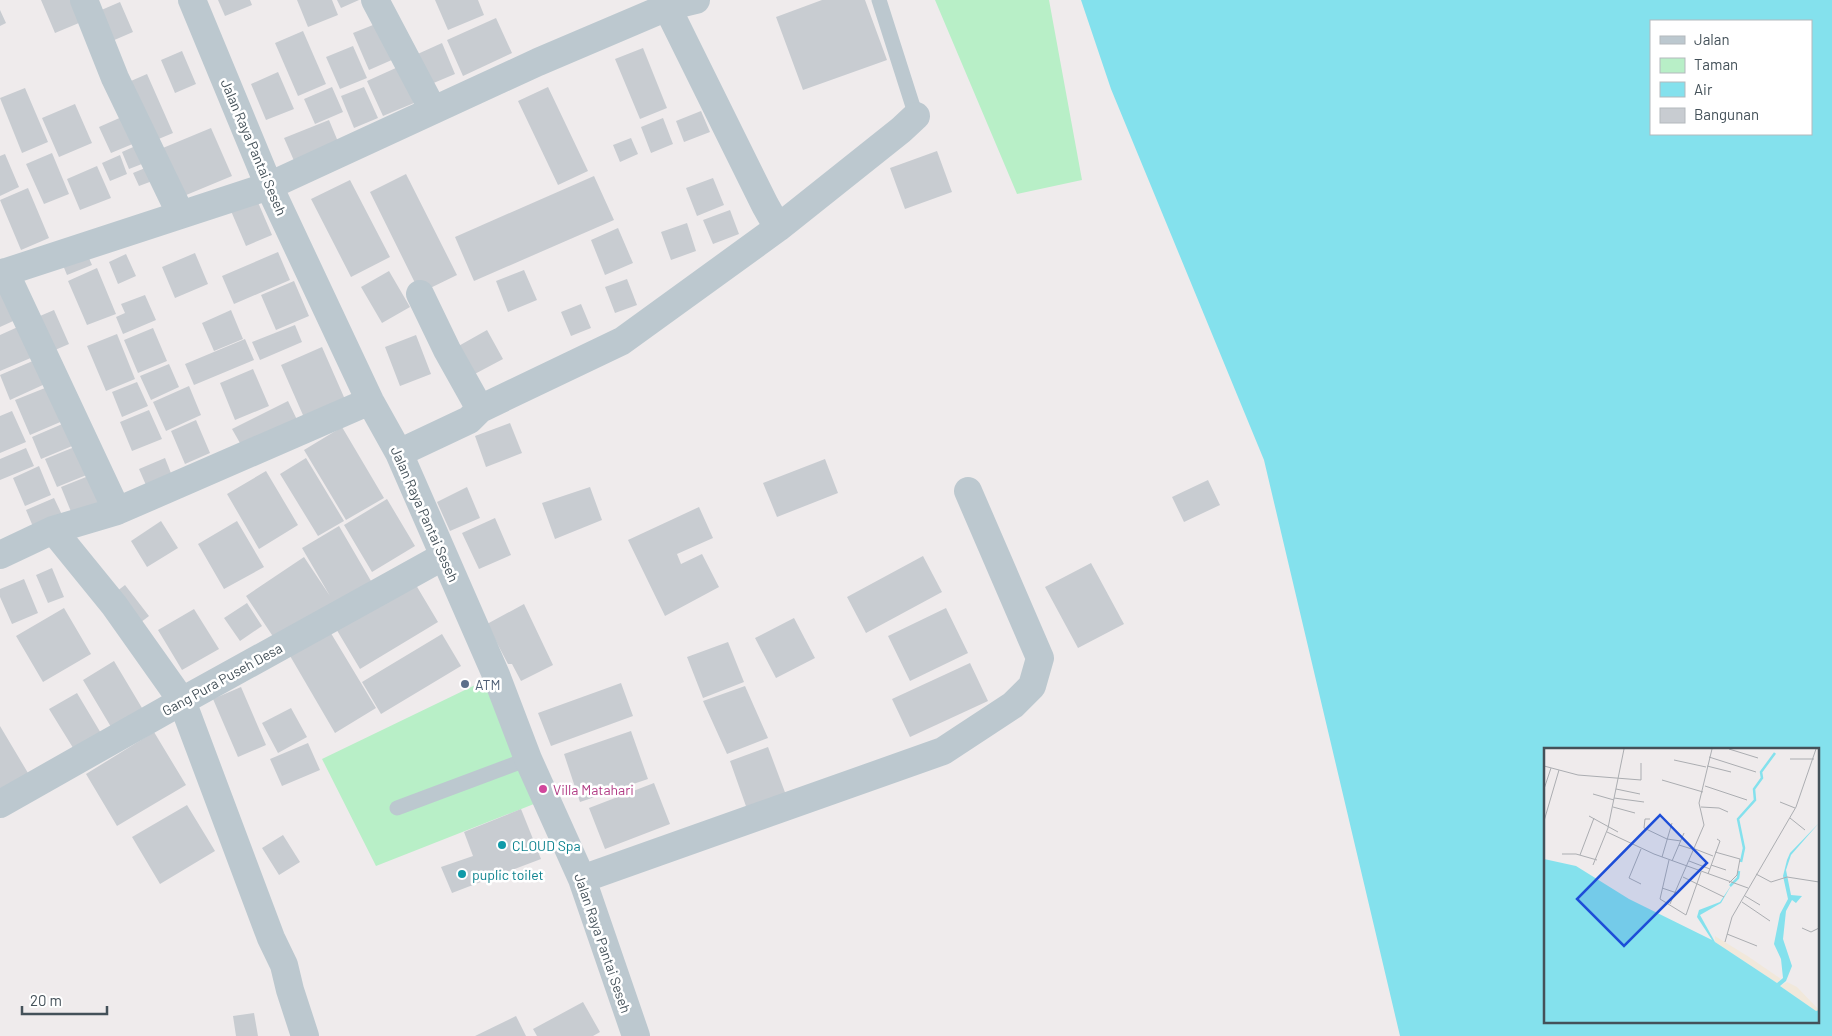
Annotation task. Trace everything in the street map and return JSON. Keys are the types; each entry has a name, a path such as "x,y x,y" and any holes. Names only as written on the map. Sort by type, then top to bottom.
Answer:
{"street":[{"path":"84,0 115,78 181,215"},
{"name":"Jalan Raya Pantai Seseh","path":"192,0 269,186 370,401 395,445 496,675 528,759 582,879 636,1036"},
{"path":"375,0 433,110"},
{"path":"117,511 3,273 269,186 538,62 667,7 696,0"},
{"path":"667,7 765,206 778,228"},
{"path":"395,445 469,420 480,409 622,341 778,228 916,116"},
{"path":"420,294 447,350 480,409"},
{"path":"0,556 53,530 117,511 370,401"},
{"path":"582,879 943,752 1013,705 1032,686 1040,658 968,491"},
{"path":"53,530 114,605 182,701 271,938 284,965 305,1036"},
{"name":"Gang Pura Puseh Desa","path":"0,804 444,556"}],"lane":[{"path":"879,0 916,116"},
{"path":"396,808 528,759"}],"green space":[{"path":"935,0 1049,0 1082,180 1017,194"},
{"path":"496,675 544,800 376,866 322,759"}],"water":[{"path":"1081,0 1832,0 1832,1036 1400,1036 1264,460 1111,89"}],"building":[{"path":"41,0 77,0 86,20 55,33"},
{"path":"218,0 250,0 252,5 225,16"},
{"path":"297,0 332,0 338,15 308,27"},
{"path":"337,0 359,0 341,8"},
{"path":"435,0 478,0 484,15 448,30"},
{"path":"822,0 865,0 887,60 803,90 776,17"},
{"path":"120,2 133,32 112,41 99,11"},
{"path":"0,10 6,23 0,26"},
{"path":"496,18 512,53 463,76 447,40"},
{"path":"378,23 394,59 369,70 353,33"},
{"path":"303,31 326,84 298,96 275,43"},
{"path":"442,43 455,74 424,87 411,57"},
{"path":"353,46 367,78 340,89 326,57"},
{"path":"643,48 667,108 640,119 615,59"},
{"path":"182,51 196,84 175,93 161,60"},
{"path":"398,67 414,103 383,116 367,81"},
{"path":"278,72 294,109 266,120 251,84"},
{"path":"147,74 173,133 149,143 124,84"},
{"path":"332,87 343,112 315,124 304,99"},
{"path":"364,87 378,118 354,128 341,96"},
{"path":"548,87 588,171 558,185 518,101"},
{"path":"25,88 48,142 22,153 0,98"},
{"path":"75,104 92,143 59,157 42,118"},
{"path":"701,111 710,132 684,142 676,121"},
{"path":"124,116 135,143 111,153 99,127"},
{"path":"663,118 673,144 651,153 641,127"},
{"path":"329,120 339,144 295,163 284,138"},
{"path":"211,128 232,176 179,198 158,150"},
{"path":"631,138 638,154 620,162 613,145"},
{"path":"140,144 147,162 129,169 122,152"},
{"path":"937,151 952,192 905,209 890,168"},
{"path":"52,153 69,194 44,204 26,164"},
{"path":"5,154 19,187 0,196 0,156"},
{"path":"120,155 127,174 110,181 102,163"},
{"path":"97,166 111,198 80,210 67,179"},
{"path":"150,166 155,180 139,186 133,173"},
{"path":"406,174 457,275 420,293 370,192"},
{"path":"594,176 614,220 474,281 455,237"},
{"path":"713,178 724,205 697,216 686,188"},
{"path":"350,180 390,257 351,277 311,199"},
{"path":"28,188 49,238 21,250 0,200"},
{"path":"257,200 272,235 246,246 231,211"},
{"path":"730,210 739,234 713,244 703,220"},
{"path":"687,223 696,251 671,260 661,232"},
{"path":"618,228 633,263 605,275 591,240"},
{"path":"84,247 92,265 67,275 60,258"},
{"path":"278,252 290,280 234,304 222,276"},
{"path":"195,253 208,284 175,298 162,267"},
{"path":"126,254 136,276 118,284 109,262"},
{"path":"97,268 116,314 87,325 68,281"},
{"path":"524,270 537,300 508,312 496,281"},
{"path":"389,271 410,307 382,323 361,287"},
{"path":"627,279 637,305 615,313 605,287"},
{"path":"294,281 309,316 276,330 261,295"},
{"path":"0,287 22,317 0,327"},
{"path":"145,295 156,320 123,334 116,317 125,313 121,304"},
{"path":"581,304 591,328 571,336 561,312"},
{"path":"54,310 69,344 48,353 33,319"},
{"path":"231,310 243,339 214,351 202,323"},
{"path":"295,325 302,342 260,360 252,342"},
{"path":"20,326 33,357 0,371 0,335"},
{"path":"153,328 167,361 138,373 124,340"},
{"path":"487,330 503,359 471,376 455,348"},
{"path":"117,334 135,379 106,391 87,346"},
{"path":"416,335 431,374 400,386 385,347"},
{"path":"245,339 254,360 194,385 185,364"},
{"path":"322,347 347,404 306,422 281,365"},
{"path":"35,360 45,384 10,400 0,375"},
{"path":"169,364 179,387 151,400 140,376"},
{"path":"253,369 269,406 235,420 220,383"},
{"path":"137,382 148,406 122,417 112,392"},
{"path":"50,386 65,420 30,435 15,400"},
{"path":"189,386 201,415 166,431 153,402"},
{"path":"288,401 300,426 244,450 232,429"},
{"path":"149,410 162,439 132,451 120,422"},
{"path":"12,411 26,442 0,453 0,416"},
{"path":"196,420 210,453 185,464 171,431"},
{"path":"67,422 77,444 41,459 32,437"},
{"path":"510,423 522,453 486,467 475,436"},
{"path":"342,427 384,498 346,520 304,450"},
{"path":"77,446 89,474 57,487 45,459"},
{"path":"26,448 34,466 0,480 0,459"},
{"path":"165,458 174,481 149,492 139,469"},
{"path":"306,458 344,521 318,536 280,474"},
{"path":"825,459 838,493 777,517 763,483"},
{"path":"39,466 51,495 25,506 13,478"},
{"path":"266,471 298,525 259,549 227,494"},
{"path":"91,475 104,507 74,519 61,487"},
{"path":"1208,480 1220,505 1184,522 1172,497"},
{"path":"467,487 480,518 450,531 437,502"},
{"path":"590,487 602,520 555,539 542,503"},
{"path":"54,498 63,517 34,529 26,510"},
{"path":"387,499 415,546 372,572 344,525"},
{"path":"699,507 713,538 677,554 681,564 702,554 719,587 665,616 628,540"},
{"path":"495,518 511,555 479,569 462,533"},
{"path":"161,521 178,548 147,567 131,541"},
{"path":"237,521 264,567 224,589 198,544"},
{"path":"339,526 371,581 276,641 246,596 304,557 330,596 302,548"},
{"path":"923,556 942,592 866,633 847,597"},
{"path":"1091,563 1124,624 1078,648 1045,587"},
{"path":"52,568 64,597 48,603 36,575"},
{"path":"24,579 38,613 12,624 0,597 0,589"},
{"path":"413,580 438,622 360,669 335,627"},
{"path":"125,585 149,616 136,626 112,595"},
{"path":"247,603 262,626 240,641 224,618"},
{"path":"524,604 553,665 521,681 512,664 508,664 487,624"},
{"path":"64,608 91,654 43,682 16,636"},
{"path":"946,608 968,653 910,681 888,636"},
{"path":"194,609 219,649 182,670 158,630"},
{"path":"794,618 815,658 776,678 755,638"},
{"path":"326,625 376,708 335,733 286,649"},
{"path":"442,634 461,666 381,714 362,682"},
{"path":"728,642 744,682 703,698 687,657"},
{"path":"114,661 145,713 114,732 83,680"},
{"path":"970,663 988,701 910,737 892,699"},
{"path":"621,683 633,716 551,746 538,713"},
{"path":"745,686 768,738 727,754 703,701"},
{"path":"241,687 266,745 238,757 213,699"},
{"path":"77,693 102,735 75,751 49,709"},
{"path":"291,708 307,737 278,753 262,723"},
{"path":"0,726 28,773 0,790"},
{"path":"631,731 648,779 580,802 564,754"},
{"path":"154,732 186,785 117,826 86,774"},
{"path":"308,743 320,770 282,786 270,759"},
{"path":"768,747 786,795 747,809 730,761"},
{"path":"654,783 670,824 605,849 589,808"},
{"path":"187,805 215,851 160,884 132,837"},
{"name":"CLOUD Spa","path":"521,809 541,859 452,893 441,867 473,856 464,832"},
{"path":"283,835 300,862 279,875 262,848"},
{"path":"583,1002 600,1032 593,1036 537,1036 533,1029"},
{"path":"254,1013 258,1036 236,1036 233,1016"},
{"path":"516,1016 526,1036 475,1036"}],"place":[{"name":"ATM","path":"465,684"},
{"name":"Villa Matahari","path":"543,789"},
{"name":"CLOUD Spa","path":"502,845"},
{"name":"puplic toilet","path":"462,874"}]}
